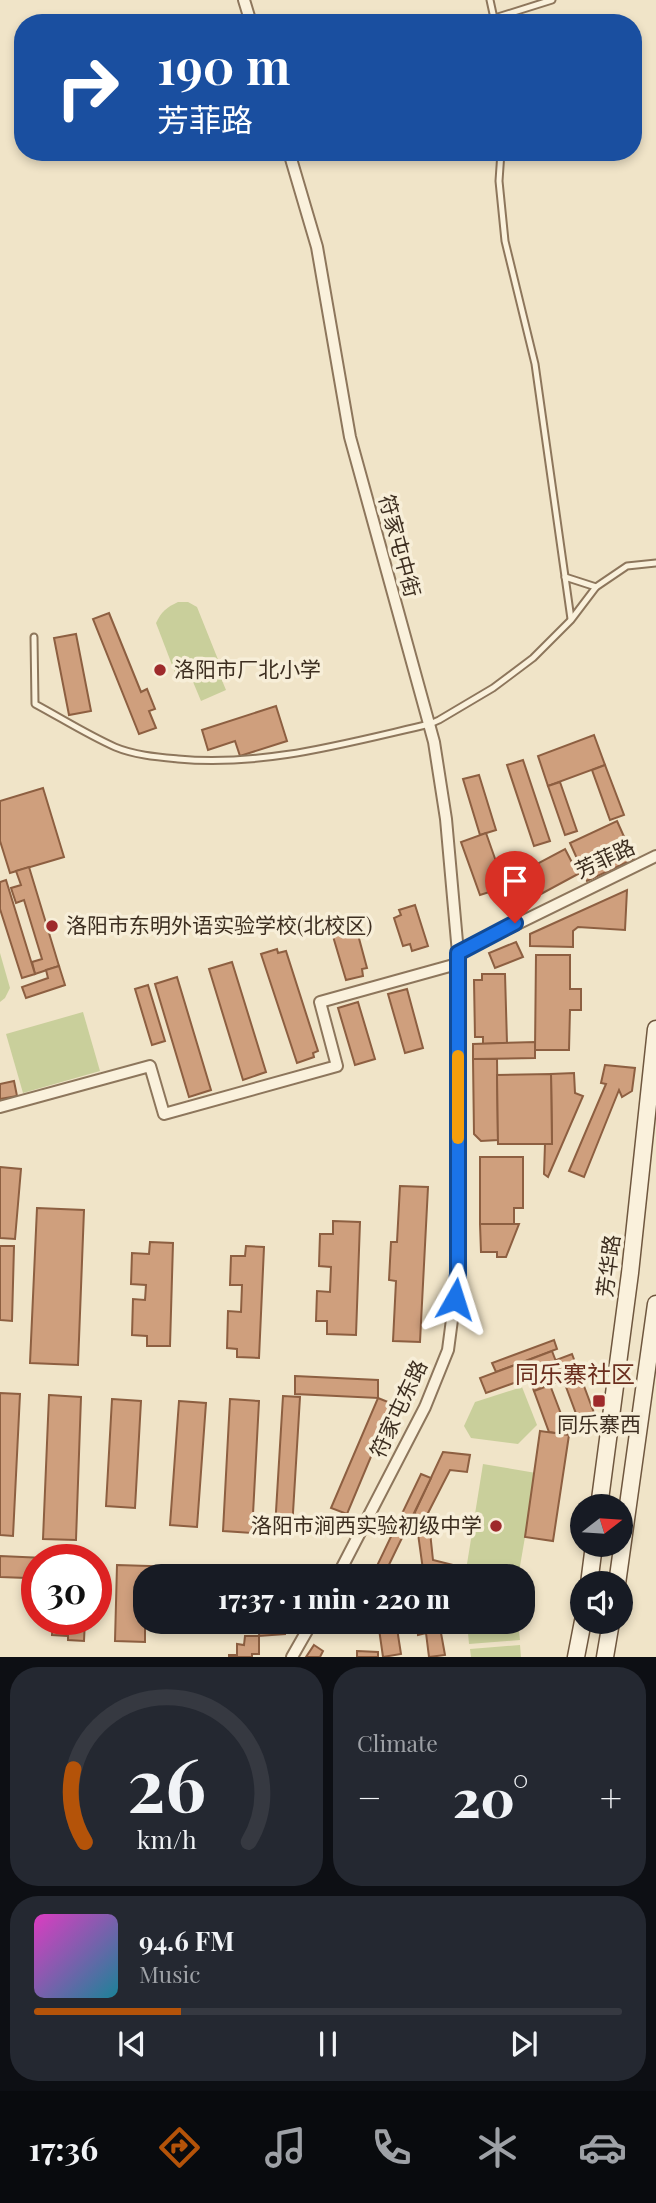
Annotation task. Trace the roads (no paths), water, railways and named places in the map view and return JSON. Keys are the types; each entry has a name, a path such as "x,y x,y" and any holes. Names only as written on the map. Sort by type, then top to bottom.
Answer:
{"main road":[{"name":"芳华路","path":"602,1494 630,1273 656,1029"},
{"path":"619,1571 656,1304"},
{"path":"576,1657 580,1634"},
{"path":"605,1657 609,1634"}],"street":[{"name":"符家屯中街","path":"292,161 317,247 350,436 430,724 446,820 458,958"},
{"name":"芳菲路","path":"0,1107 150,1066 164,1114 338,1066 320,1002 458,958 656,856"},
{"name":"符家屯东路","path":"344,1564 425,1407 447,1350 458,1274 458,958"},
{"path":"292,1657 305,1634"}],"lane":[{"path":"514,14 552,0"},
{"path":"500,161 499,181 505,241 534,364 571,620"},
{"path":"34,637 35,704 116,747 155,757 203,761 241,761 288,756 430,724 494,688 533,658 571,620 596,587 627,566 656,563"},
{"path":"565,577 596,587"}],"place":[{"name":"洛阳市厂北小学","path":"160,670"},
{"name":"洛阳市东明外语实验学校(北校区)","path":"52,926"},
{"name":"同乐寨西","path":"599,1401"},
{"name":"洛阳市涧西实验初级中学","path":"496,1526"}],"district":[{"name":"同乐寨社区","path":"575,1375"}]}
